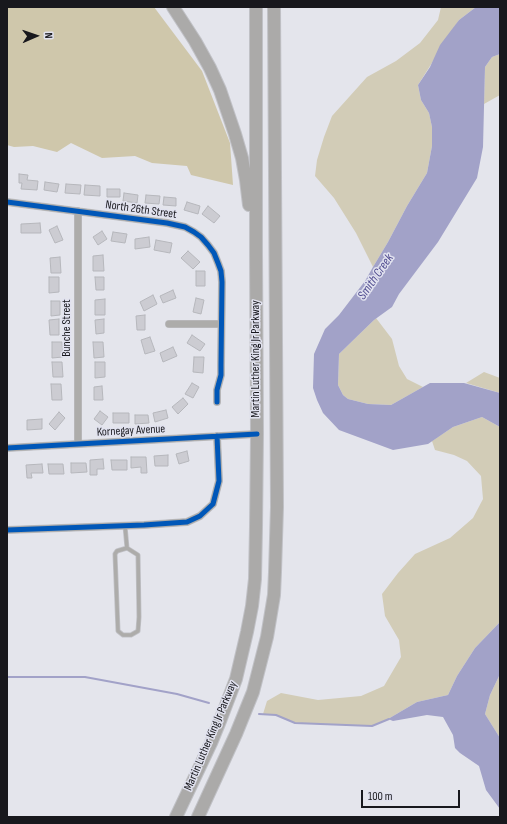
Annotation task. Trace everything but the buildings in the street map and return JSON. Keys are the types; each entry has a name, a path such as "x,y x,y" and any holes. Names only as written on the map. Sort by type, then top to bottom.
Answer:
{"highway":[{"path":"174,7 196,41 210,68 228,110 237,140 246,180 256,253"},
{"name":"Martin Luther King Jr Parkway","path":"176,817 211,743 236,678 252,606 256,534 257,434 256,7"},
{"name":"Martin Luther King Jr Parkway","path":"198,817 228,752 253,692 267,637 274,595 276,572 277,506 274,7"}],"street":[{"name":"North 26th Street","path":"7,202 176,225 189,229 201,237 208,245 214,253 221,271 221,324"},
{"name":"Bunche Street","path":"78,211 78,444"},
{"path":"169,324 221,324 221,375 217,390 217,402"},
{"name":"Kornegay Avenue","path":"7,448 257,434"},
{"path":"7,530 125,526 187,522 200,516 213,504 218,480 217,436"}],"lane":[{"path":"125,526 127,548"},
{"path":"127,548 138,555 138,631 131,635 123,635 118,631 115,554 117,551 127,548"}],"shaded area":[{"path":"7,7 154,7 202,71 230,143 233,185 191,175 187,166 152,163 135,156 102,158 71,143 57,152 33,146 14,147 7,145"},
{"path":"441,7 476,7 459,20 418,85 421,100 429,113 432,127 432,146 427,173 373,267 356,233 334,198 315,176 317,160 332,116 367,77 396,61 420,43 438,20"},
{"path":"500,54 500,95 484,104 485,67 492,57"},
{"path":"376,318 392,339 399,366 407,379 423,387 391,405 368,404 348,399 343,395 338,385 339,354"},
{"path":"484,372 500,378 500,393 466,383"},
{"path":"482,417 500,427 500,622 475,648 457,676 448,695 417,702 388,719 372,726 295,723 277,715 263,714 267,701 281,693 318,700 361,696 384,686 401,657 399,640 385,616 382,594 415,554 450,538 473,518 483,499 481,476 467,461 454,455 435,450 432,441 453,427"},
{"path":"500,674 500,738 485,714 490,695"}],"water":[{"name":"Smith Creek","path":"476,7 500,7 500,54 492,57 485,67 483,147 477,178 438,242 399,294 392,307 374,320 339,354 338,385 343,395 348,399 368,404 391,405 430,383 464,383 500,393 500,427 482,417 453,427 428,444 393,450 339,430 323,413 313,388 314,354 325,329 339,315 365,281 427,173 432,146 432,127 429,113 421,100 418,85 430,67 440,45 459,20"},
{"path":"500,622 500,674 490,695 485,714 500,738 500,809 486,790 479,766 455,748 453,735 443,717 427,715 393,721 388,719 417,702 448,695 457,676 475,648"}],"waterway":[{"path":"7,677 85,677 177,694 209,703"},
{"path":"259,714 276,715 295,723 372,726 389,719"}],"cycle path":[{"path":"7,202 167,223 185,227 201,237 214,253 221,271 221,375 217,390 217,402"},
{"path":"7,448 257,434"},
{"path":"7,530 187,522 200,516 213,504 219,481 217,436"}]}
